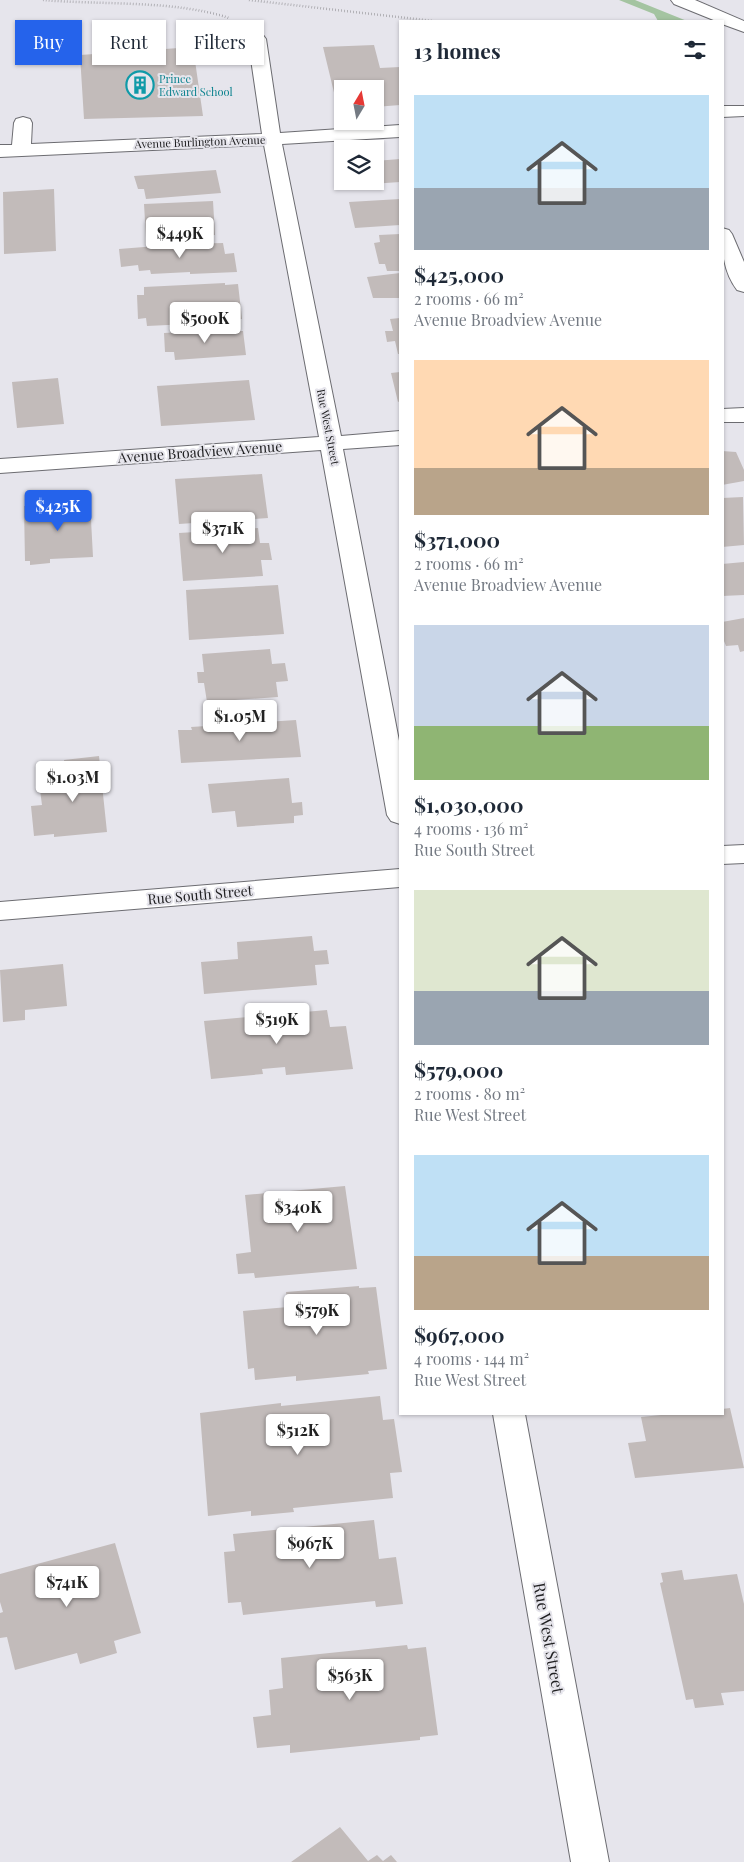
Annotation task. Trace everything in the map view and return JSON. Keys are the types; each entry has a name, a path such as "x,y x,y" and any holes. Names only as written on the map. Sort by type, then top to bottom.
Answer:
{"street":[{"path":"680,0 744,26"},
{"name":"Rue West Street","path":"261,65 272,139 399,810"},
{"path":"724,112 744,111"},
{"path":"21,150 22,123"},
{"name":"Avenue Burlington Avenue","path":"0,151 272,139 399,131"},
{"path":"724,239 744,286"},
{"path":"724,416 744,415"},
{"name":"Avenue Broadview Avenue","path":"0,466 399,438"},
{"path":"724,855 744,854"},
{"name":"Rue South Street","path":"0,911 399,878"},
{"name":"Rue West Street","path":"508,1415 590,1862"}],"path":[{"path":"43,0 139,3 189,8 221,14 234,20"},
{"path":"90,2 102,0"},
{"path":"249,0 424,20"}],"green space":[{"path":"619,0 635,0 685,20 657,20 654,14"}],"building":[{"path":"374,45 380,68 399,67 399,105 384,106 384,80 334,80 334,92 323,47"},
{"name":"Prince Edward School","path":"176,48 176,65 196,65 203,116 84,119 81,65 82,55 92,54 92,65 166,65 166,49"},
{"path":"399,159 399,182 384,183 384,160"},
{"path":"216,170 221,193 146,199 144,189 138,189 134,176"},
{"path":"54,189 56,251 4,254 3,192"},
{"path":"399,199 399,225 355,228 349,202"},
{"path":"213,201 215,235 146,238 144,204"},
{"path":"399,234 399,271 387,271 385,264 379,264 374,243 380,242 379,235"},
{"path":"223,243 225,254 234,253 237,272 151,274 150,270 139,271 138,265 121,267 119,249"},
{"path":"399,273 399,298 373,298 367,277"},
{"path":"225,283 225,285 238,284 242,319 230,320 230,322 147,326 146,318 138,319 137,295 144,295 144,287"},
{"path":"399,318 399,354 395,341 387,342 385,331 393,331 390,319"},
{"path":"232,329 232,331 243,331 246,355 175,360 174,352 165,352 164,333"},
{"path":"399,372 398,402 391,373"},
{"path":"58,378 64,424 17,428 12,382"},
{"path":"249,380 255,420 161,426 157,386"},
{"path":"724,451 736,452 744,470 744,481 724,485"},
{"path":"262,474 268,518 179,524 175,479"},
{"path":"743,497 744,545 724,547 724,498"},
{"path":"90,501 93,557 50,559 50,563 30,565 30,561 25,561 24,506"},
{"path":"258,528 260,543 269,543 272,560 261,560 263,576 183,581 179,533"},
{"path":"744,562 744,595 724,596 724,564"},
{"path":"278,585 284,634 189,640 186,590"},
{"path":"744,618 744,651 740,652 738,645 726,646 724,641 724,622"},
{"path":"270,649 272,664 285,663 288,681 276,682 278,697 207,702 204,683 198,683 197,672 204,672 202,654"},
{"path":"296,720 301,757 181,763 178,730 192,730 191,727"},
{"path":"99,756 107,832 54,837 54,834 34,836 31,806 42,805 40,790 67,787 64,760"},
{"path":"289,778 292,803 302,802 303,815 294,816 294,823 237,827 235,811 212,813 208,784"},
{"path":"312,936 314,951 327,950 329,964 315,965 317,985 204,994 201,962 238,959 237,942"},
{"path":"63,964 67,1006 25,1010 25,1020 3,1022 0,970"},
{"path":"327,1010 330,1027 346,1026 353,1069 286,1075 285,1067 262,1069 263,1074 211,1079 204,1021"},
{"path":"345,1186 357,1269 255,1278 254,1273 238,1274 236,1254 251,1252 245,1195"},
{"path":"359,1286 359,1288 376,1287 387,1369 368,1371 369,1374 296,1381 296,1376 255,1380 254,1368 248,1369 243,1311 288,1307 286,1292"},
{"path":"380,1396 383,1420 394,1419 402,1472 390,1473 393,1498 293,1508 294,1512 251,1516 251,1511 208,1516 200,1413 281,1403 281,1406"},
{"path":"730,1408 744,1468 635,1478 628,1443 646,1441 641,1417 661,1415 724,1415 724,1409"},
{"path":"374,1520 379,1559 396,1557 403,1604 376,1607 375,1601 243,1615 241,1602 228,1603 224,1552 235,1551 233,1534"},
{"path":"115,1543 141,1633 114,1641 117,1653 80,1664 77,1653 15,1670 7,1637 0,1638 0,1613 3,1612 0,1602 0,1574"},
{"path":"682,1570 684,1580 737,1574 744,1604 744,1691 721,1693 724,1705 695,1708 693,1699 686,1700 660,1583 663,1582 661,1573"},
{"path":"407,1645 408,1649 426,1647 438,1735 420,1737 420,1740 290,1753 290,1745 257,1748 253,1717 271,1715 269,1690 283,1688 281,1658"},
{"path":"340,1827 368,1861 377,1855 383,1861 391,1855 397,1862 291,1862"}],"place":[{"name":"Prince Edward School","path":"140,85"}]}
